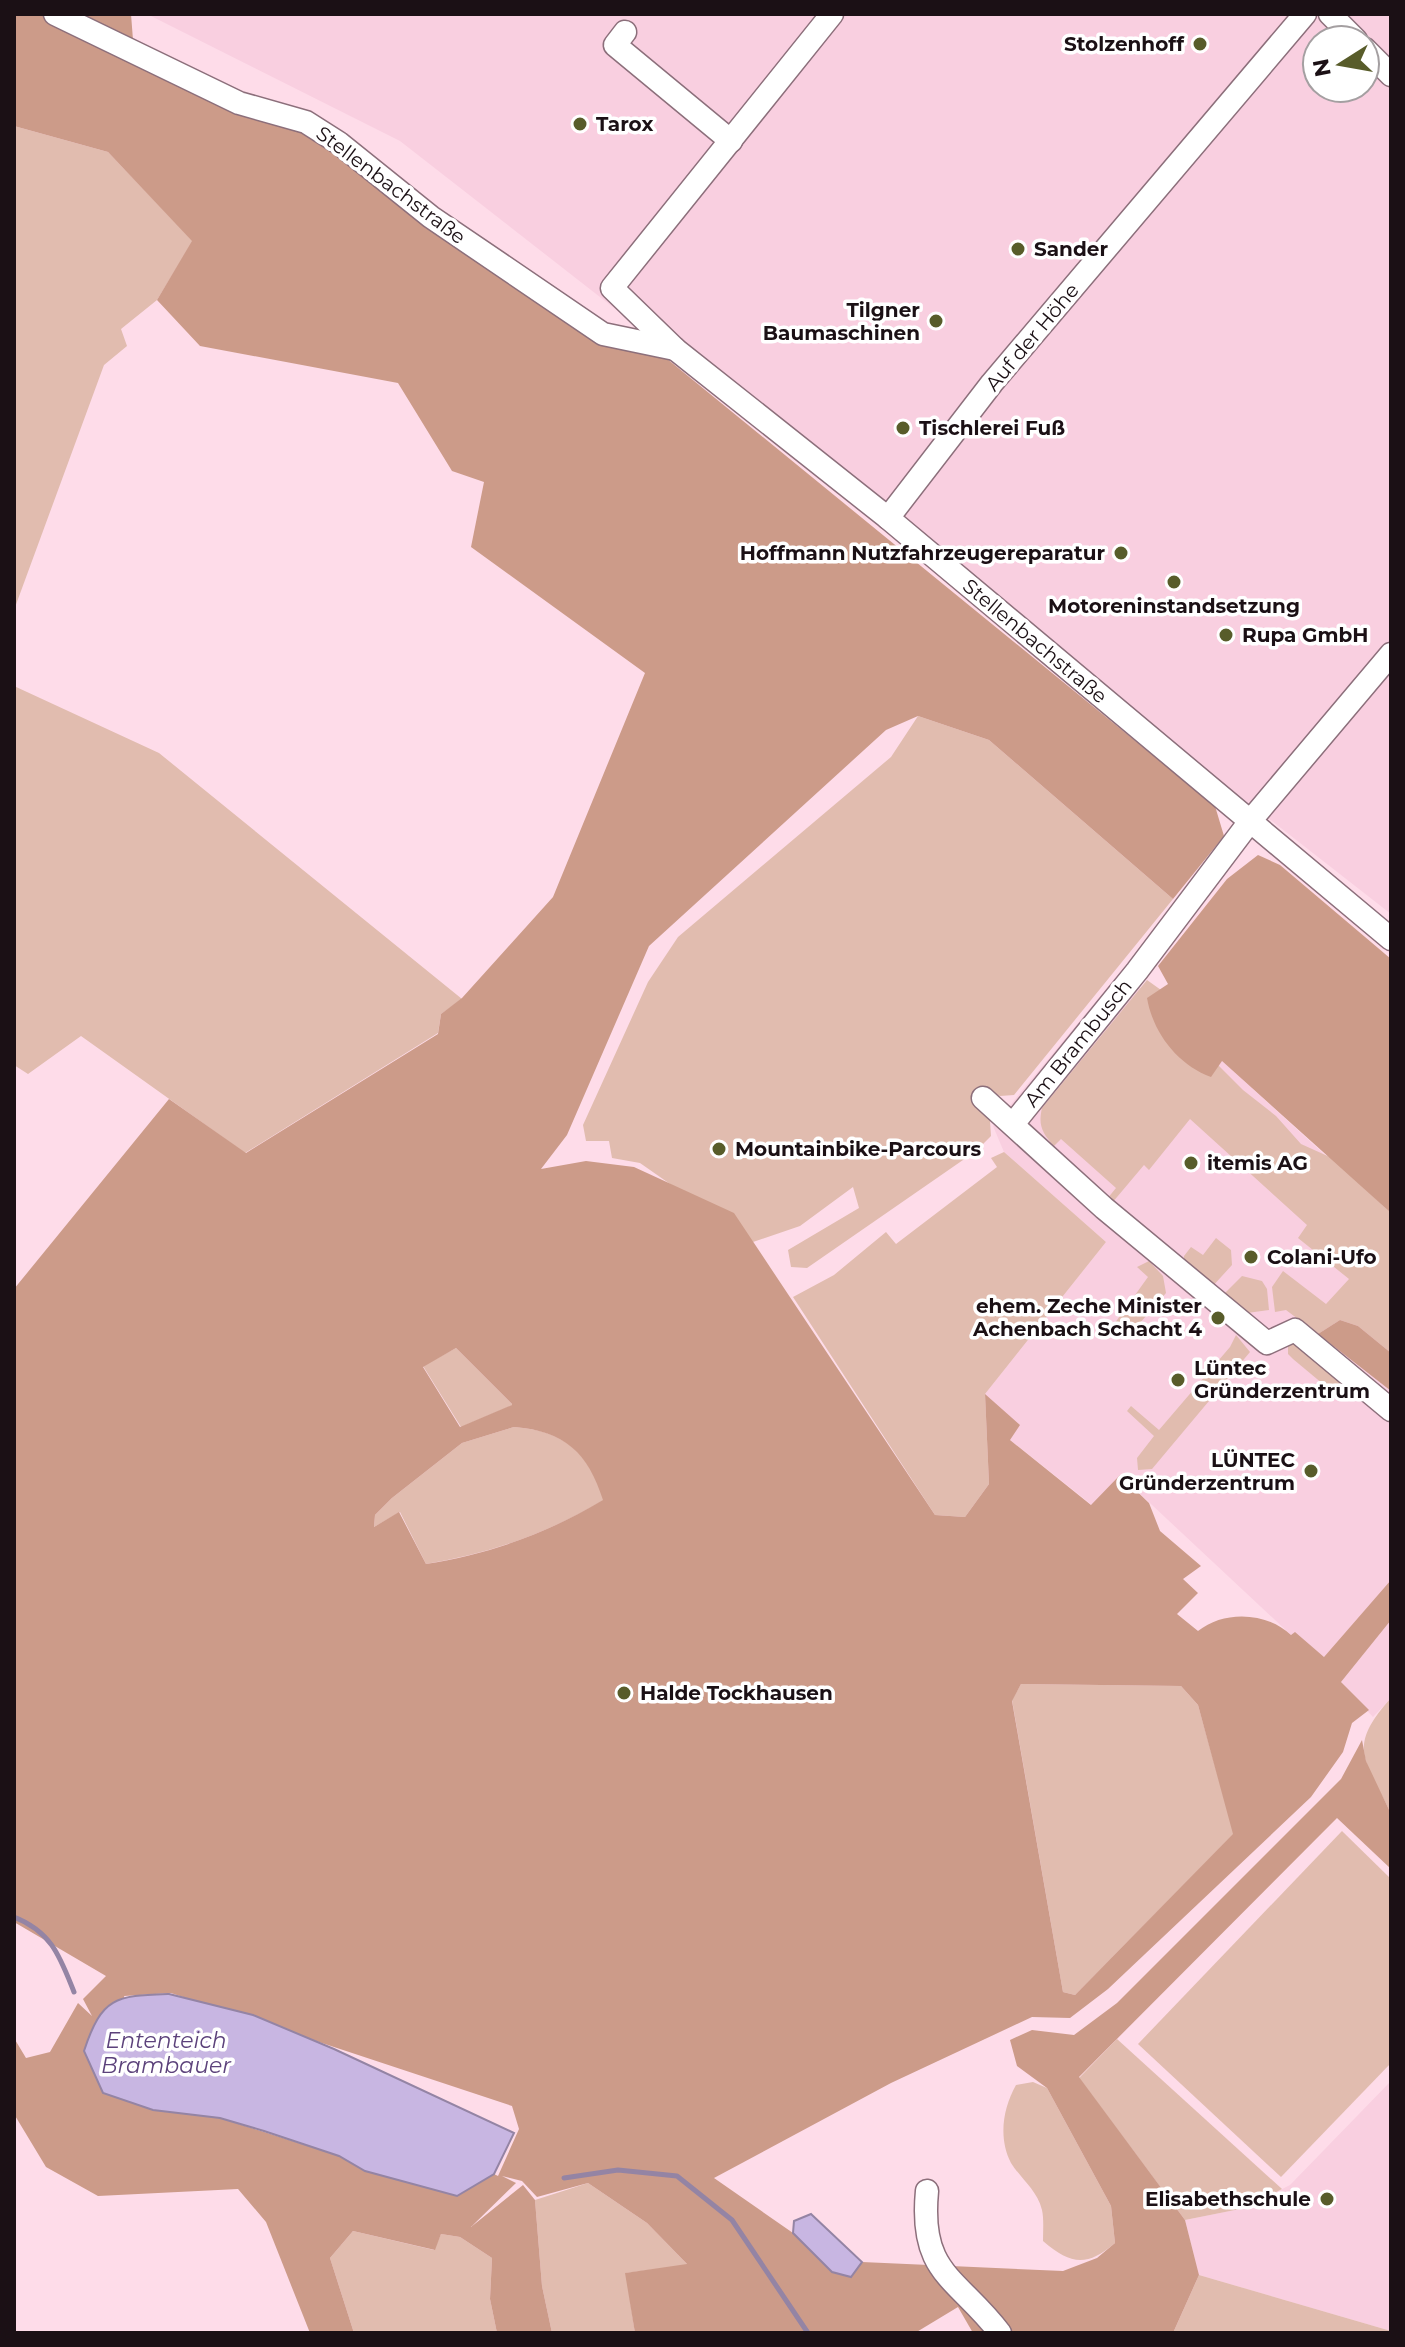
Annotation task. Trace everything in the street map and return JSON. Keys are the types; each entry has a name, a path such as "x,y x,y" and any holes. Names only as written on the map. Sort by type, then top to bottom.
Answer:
{"street":[{"name":"Stellenbachstraße","path":"55,14 239,103 306,122 339,143 431,217 603,334 675,349"},
{"name":"Stellenbachstraße","path":"832,14 612,288 675,349 888,518 1391,939"},
{"name":"Auf der Höhe","path":"888,518 992,383 1305,14"},
{"path":"625,32 615,45 731,141"},
{"name":"Am Brambusch","path":"1391,654 1251,820 1144,961 1013,1124 1104,1208 1267,1343 1295,1330 1391,1410"},
{"path":"983,1098 1013,1124"},
{"path":"927,2191 928,2242 936,2264 1000,2333"}],"shaded area":[{"path":"14,14 131,14 133,40 341,153 583,331 666,358 1215,806 1224,836 1173,899 989,740 918,716 886,730 649,946 567,1135 541,1169 586,1161 634,1167 734,1213 935,1515 965,1517 989,1484 985,1394 1020,1425 1010,1440 1091,1505 1120,1475 1149,1503 1160,1531 1201,1566 1183,1579 1198,1593 1177,1614 1198,1631 1208,1624 1233,1617 1258,1618 1281,1627 1291,1635 1295,1632 1324,1657 1391,1580 1391,1620 1341,1682 1369,1710 1352,1723 1343,1752 1311,1797 1108,1989 1070,2018 1032,2017 891,2083 714,2178 793,2233 832,2272 851,2277 862,2262 1063,2271 1097,2258 1115,2243 1111,2206 1047,2088 1017,2066 1010,2040 1032,2030 1074,2035 1117,2003 1341,1779 1362,1740 1366,1761 1391,1814 1391,1869 1337,1818 1079,2077 1185,2220 1199,2275 1173,2333 973,2333 958,2307 915,2333 635,2333 625,2273 687,2264 647,2223 588,2183 537,2197 522,2181 502,2176 516,2183 471,2227 523,2185 535,2200 542,2286 552,2333 497,2333 490,2299 492,2258 460,2237 441,2234 435,2250 353,2231 330,2258 354,2333 310,2333 266,2222 238,2189 98,2196 46,2167 14,2114 14,2038 26,2058 50,2052 78,2003 92,2016 83,1999 106,1976 14,1922 14,1289 169,1099 246,1153 438,1034 441,1014 462,998 553,897 645,673 471,547 484,482 452,471 398,383 200,346 157,300 192,241 108,152 14,126","holes":["456,1348 512,1405 460,1427 423,1367","514,1427 547,1433 561,1439 582,1457 603,1500 561,1523 518,1541 426,1564 399,1512 374,1527 375,1515 462,1443","1021,1684 1181,1686 1198,1705 1233,1834 1075,1995 1063,1992 1012,1701","171,1993 512,2106 519,2129 498,2176 494,2174 457,2196 365,2171 339,2156 220,2118 153,2110 124,1996"]},
{"path":"147,14 1391,14 1391,914 400,141"},
{"path":"14,126 108,152 193,241 157,300 121,329 127,346 104,365 14,610"},
{"path":"14,686 159,753 462,999 441,1014 438,1033 245,1153 81,1036 28,1074 14,1065"},
{"path":"918,716 989,740 1173,899 1014,1095 1000,1096 988,1090 991,1136 976,1151 807,1268 791,1267 788,1250 859,1208 853,1187 800,1226 753,1242 640,1163 612,1158 609,1141 586,1141 583,1125 648,982 678,937 891,757"},
{"path":"1258,855 1280,865 1391,959 1391,1213 1222,1061 1211,1077 1188,1065 1161,1035 1150,1011 1147,998 1168,984 1158,966 1227,879"},
{"name":"ehem. Zeche Minister Achenbach Schacht 4","path":"1125,966 1147,998 1221,1060 1391,1215 1391,1581 1324,1657 1295,1633 1291,1635 1121,1476 1092,1505 1009,1439 985,1394 1106,1242 1004,1152 993,1126"},
{"path":"1147,980 1168,995 1212,1059 1243,1090 1276,1116 1301,1144 1332,1158 1391,1213 1391,1353 1358,1326 1340,1320 1318,1334 1286,1310 1275,1312 1272,1287 1283,1271 1326,1304 1349,1279 1298,1238 1307,1225 1190,1119 1149,1170 1144,1165 1112,1203 1107,1199 1116,1188 1061,1139 1054,1146 1046,1137 1040,1119 1042,1108"},
{"path":"1004,1152 1106,1242 985,1394 989,1484 965,1517 935,1515 793,1297 834,1275 886,1232 896,1244 997,1167 991,1158"},
{"path":"1216,1238 1231,1250 1232,1265 1211,1288 1184,1265 1184,1256 1191,1247 1203,1255"},
{"path":"1149,1261 1163,1276 1166,1293 1126,1339 1112,1327 1148,1277 1137,1267"},
{"path":"1242,1276 1262,1281 1267,1289 1269,1310 1247,1313 1221,1297"},
{"path":"1340,1320 1358,1326 1391,1353 1391,1391 1318,1334"},
{"path":"1236,1335 1250,1352 1152,1469 1138,1470 1137,1458 1154,1436 1127,1411 1131,1406 1159,1430 1230,1347"},
{"path":"1299,1344 1350,1389 1341,1399 1288,1354 1288,1346"},
{"path":"456,1348 513,1405 461,1427 423,1366"},
{"path":"514,1427 547,1433 572,1447 590,1469 604,1500 518,1541 426,1564 400,1512 374,1527 375,1515 392,1498 462,1443"},
{"path":"1391,1620 1391,1698 1373,1717 1341,1682"},
{"path":"1021,1684 1181,1686 1198,1705 1234,1834 1075,1995 1063,1992 1012,1700"},
{"path":"1391,1698 1391,1814 1368,1766 1364,1742 1368,1729"},
{"path":"1342,1831 1391,1879 1391,2063 1281,2177 1138,2044"},
{"path":"1117,2039 1282,2189 1245,2208 1185,2220 1079,2078"},
{"name":"Elisabethschule","path":"1391,2081 1391,2331 1199,2275 1185,2220 1245,2208 1290,2185"},
{"path":"1033,2082 1047,2088 1111,2206 1115,2243 1087,2259 1071,2259 1043,2241 1040,2203 1011,2163 1004,2144 1008,2103 1016,2085"},
{"path":"588,2183 647,2223 688,2265 626,2273 635,2333 552,2333 542,2286 535,2200"},
{"path":"353,2231 434,2250 441,2234 460,2237 492,2258 490,2299 497,2333 354,2333 330,2258"},
{"path":"1199,2275 1391,2331 1391,2333 1173,2333"}],"water":[{"name":"Ententeich Brambauer","path":"169,1994 253,2015 514,2133 494,2174 457,2196 365,2171 339,2156 220,2118 153,2110 103,2093 84,2051 97,2019 105,2009 124,1998"},
{"path":"811,2214 862,2262 851,2277 832,2272 793,2233 794,2221"}],"waterway":[{"path":"14,1917 46,1938 59,1957 74,1992"},
{"path":"564,2178 618,2170 677,2176 732,2220 808,2333"}],"place":[{"name":"Stolzenhoff","path":"1200,44"},
{"name":"Tarox","path":"580,124"},
{"name":"Sander","path":"1018,249"},
{"name":"Tilgner Baumaschinen","path":"936,321"},
{"name":"Tischlerei Fuß","path":"903,428"},
{"name":"Hoffmann Nutzfahrzeugereparatur","path":"1121,553"},
{"name":"Motoreninstandsetzung","path":"1174,582"},
{"name":"Rupa GmbH","path":"1226,635"},
{"name":"Mountainbike-Parcours","path":"719,1149"},
{"name":"itemis AG","path":"1191,1163"},
{"name":"Colani-Ufo","path":"1251,1257"},
{"name":"ehem. Zeche Minister Achenbach Schacht 4","path":"1218,1318"},
{"name":"Lüntec Gründerzentrum","path":"1178,1380"},
{"name":"LÜNTEC Gründerzentrum","path":"1311,1471"},
{"name":"Halde Tockhausen","path":"624,1693"},
{"name":"Elisabethschule","path":"1327,2199"}]}
